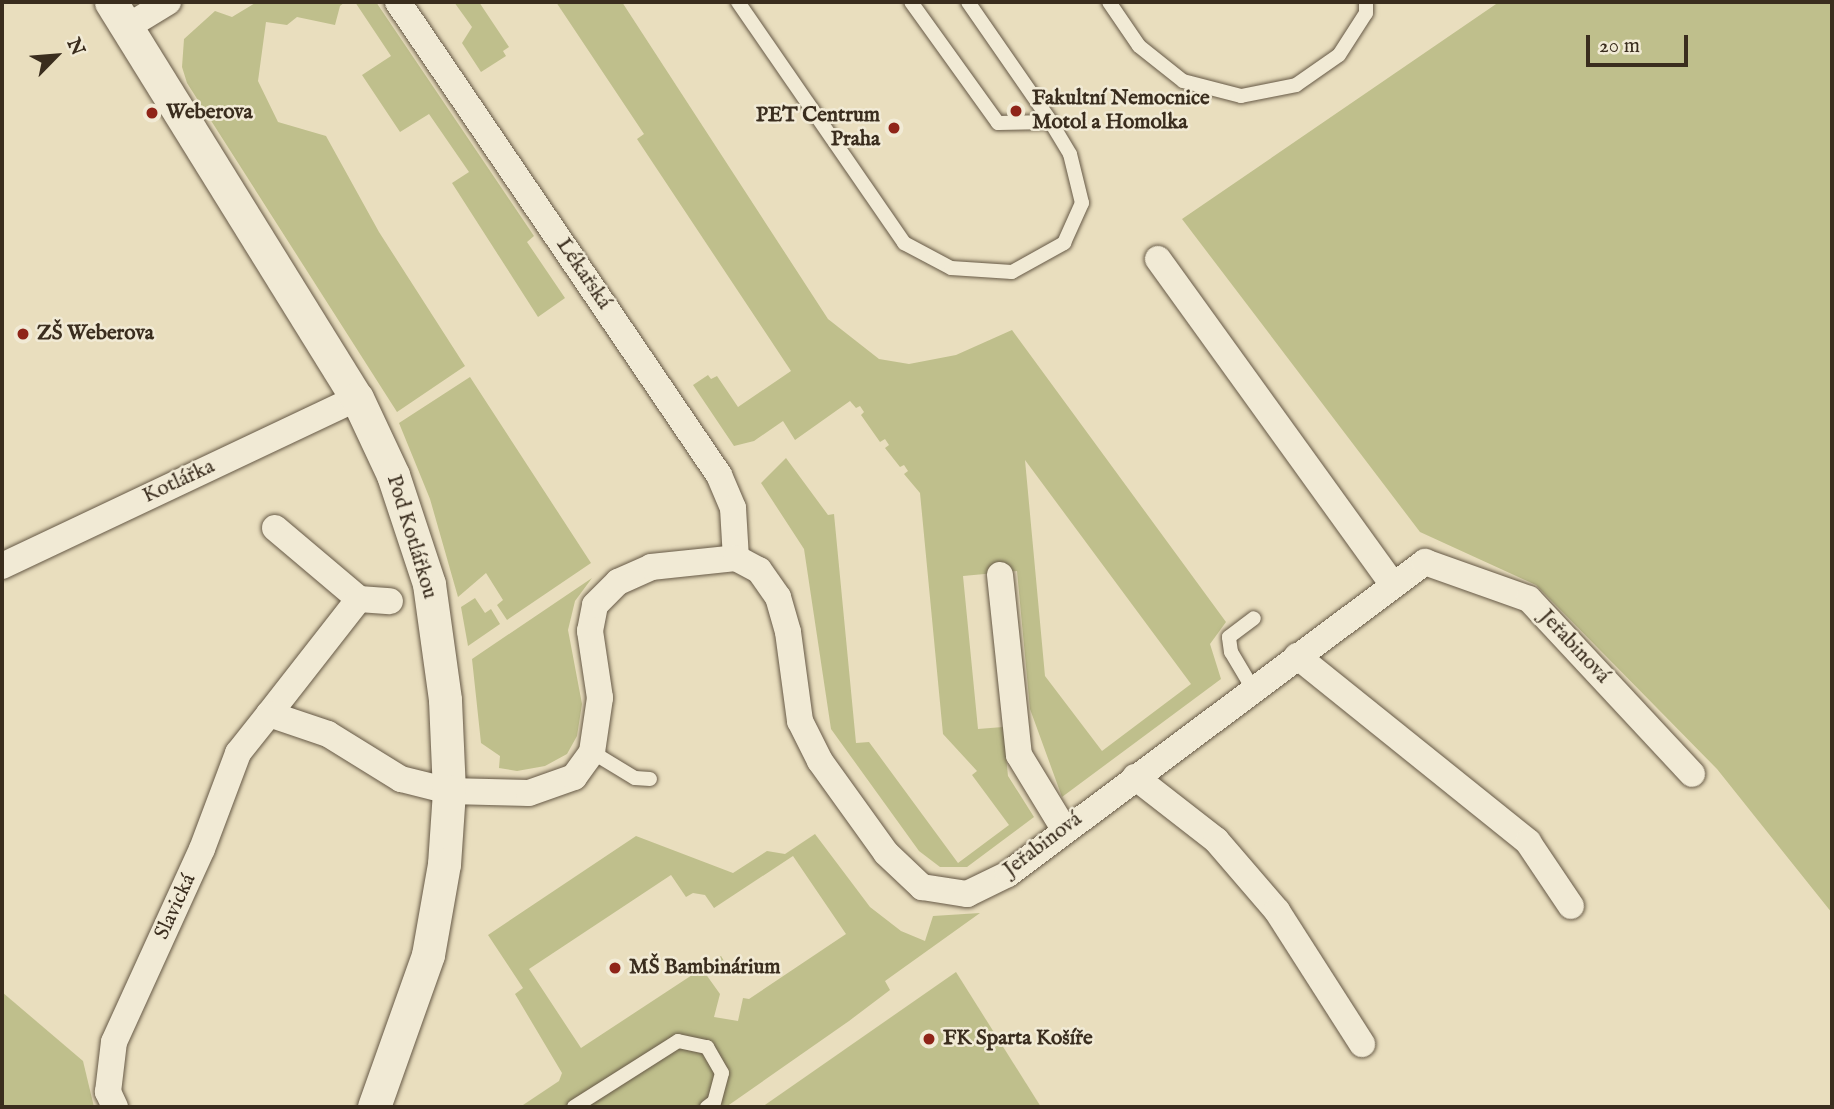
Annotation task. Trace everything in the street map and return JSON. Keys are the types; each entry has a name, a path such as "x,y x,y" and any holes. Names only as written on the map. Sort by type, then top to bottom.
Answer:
{"street":[{"path":"119,14 168,2"},
{"name":"Lékařská","path":"398,2 719,475 733,508 736,558"},
{"name":"Pod Kotlářkou","path":"119,14 356,398 393,474 429,584 445,700 449,791 444,864 428,956 374,1107"},
{"path":"1157,259 1393,585"},
{"name":"Kotlářka","path":"2,566 356,398"},
{"path":"275,528 359,599 390,601"},
{"path":"269,714 328,734 401,779 449,791 529,793 574,777 593,752 600,698 590,631 595,605 618,582 651,567 736,558"},
{"name":"Jeřabinová","path":"736,558 759,570 778,597 788,632 800,721 820,761 886,853 922,887 967,894 1008,874 1064,829 1425,562 1529,599 1692,774"},
{"path":"1000,575 1019,755 1064,829"},
{"name":"Slavická","path":"115,1107 108,1092 114,1042 202,849 238,753 359,599"},
{"path":"1297,656 1528,842 1571,906"},
{"path":"1135,777 1216,840 1277,911 1362,1044"}],"lane":[{"path":"738,2 885,220 904,243 951,268 1012,272 1064,243 1082,203 1070,154 968,2"},
{"path":"911,2 998,123 1051,122"},
{"path":"1109,2 1139,46 1183,81 1241,96 1296,85 1339,55 1366,13 1366,2"},
{"path":"1253,689 1231,652 1229,638 1254,618"},
{"path":"593,752 635,778 650,779"},
{"path":"574,1107 678,1041 706,1047 722,1073 714,1102 707,1107"}],"green space":[{"path":"257,2 345,2 340,6 335,25 297,17 287,25 266,22 258,81 278,122 326,136 379,232 465,366 397,412 187,83 182,67 184,39 215,11 232,17"},
{"path":"355,2 376,2 534,236 527,242 565,298 538,317 452,183 469,172 429,114 400,132 362,75 391,56"},
{"path":"454,2 479,2 509,47 503,51 506,56 481,72 462,43 472,27"},
{"path":"556,2 622,2 828,319 879,359 909,364 956,355 1012,330 1226,622 1210,644 1221,679 1062,797 1030,709 1017,571 963,576 978,729 1003,727 1008,776 1034,817 967,867 940,867 919,851 831,729 804,549 761,483 786,458 828,515 834,514 856,743 869,742 958,863 1009,825 972,775 977,771 943,734 920,493 904,474 908,471 904,465 900,467 885,448 889,445 885,439 880,442 861,415 864,412 860,406 856,408 850,401 795,440 783,421 754,441 734,446 693,385 708,375 711,379 717,376 738,407 791,371 637,139 644,134","holes":["1025,460 1191,684 1102,751 1045,676"]},
{"path":"1499,2 1832,2 1832,913 1717,769 1536,585 1420,532 1182,219"},
{"path":"470,377 591,563 507,620 497,605 503,600 486,573 458,597 430,499 399,423"},
{"path":"592,578 575,601 568,630 582,704 577,736 567,754 545,766 517,771 499,768 500,756 481,743 472,659"},
{"path":"475,598 485,613 491,609 500,624 468,646 461,607"},
{"path":"815,834 870,907 901,931 925,941 933,916 980,913 885,981 890,990 726,1107 520,1107 559,1081 562,1073 515,994 523,988 488,935 636,836 733,873 767,851 785,854","holes":["793,856 846,934 749,999 743,998 738,1021 714,1017 720,994 705,973 724,961 721,956 581,1048 529,969 671,875 686,897 693,893 705,895 714,908"]},
{"name":"FK Sparta Košíře","path":"956,972 1041,1107 762,1107"},
{"path":"2,992 83,1061 94,1107 2,1107"}],"place":[{"name":"Fakultní Nemocnice Motol a Homolka","path":"1016,111"},
{"name":"Weberova","path":"152,113"},
{"name":"PET Centrum Praha","path":"894,128"},
{"name":"ZŠ Weberova","path":"23,334"},
{"name":"MŠ Bambinárium","path":"615,968"},
{"name":"FK Sparta Košíře","path":"929,1039"}]}
